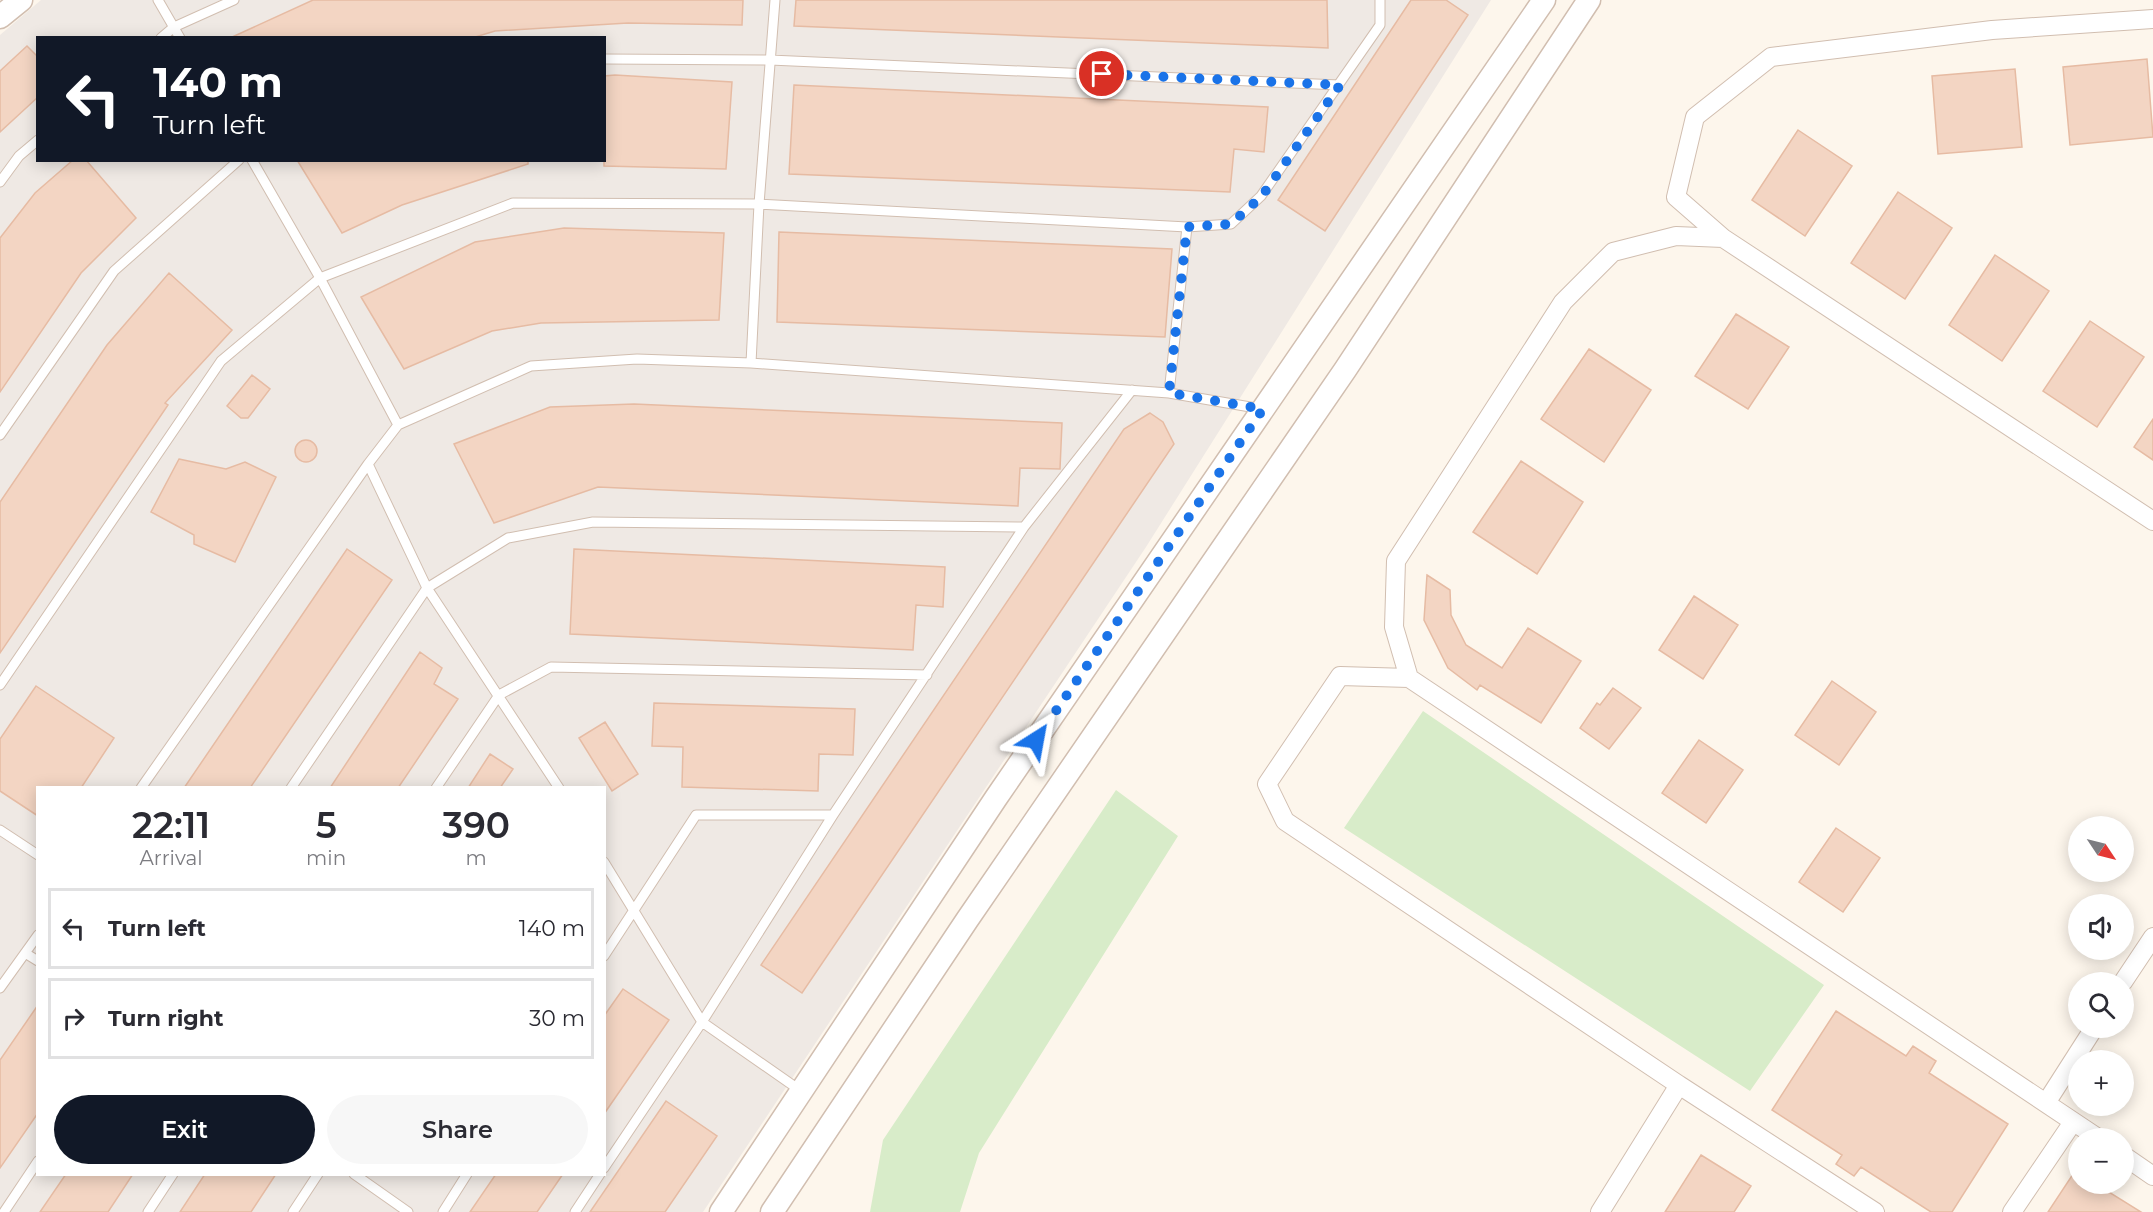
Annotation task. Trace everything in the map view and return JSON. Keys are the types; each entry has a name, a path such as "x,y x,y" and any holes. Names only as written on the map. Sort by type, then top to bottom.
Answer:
{"street":[{"path":"0,17 21,0"},
{"path":"721,1212 990,808 1544,0"},
{"path":"772,1212 967,920 1345,370 1589,0"},
{"path":"1541,71 1605,0"},
{"path":"2153,19 1992,30 1771,57 1695,117 1676,197 1723,238 2153,521"},
{"path":"1409,678 1394,627 1396,561 1563,302 1613,252 1676,236 1723,238"},
{"path":"1875,1212 1679,1085 1285,821 1267,784 1340,676 1409,678 2082,1128"},
{"path":"2130,972 2153,937"},
{"path":"2046,1103 2088,1038"},
{"path":"1600,1212 1679,1085"},
{"path":"2012,1212 2073,1122"},
{"path":"2134,1163 2153,1176"}],"lane":[{"path":"158,0 179,36"},
{"path":"163,36 174,27 234,0"},
{"path":"751,363 759,204 775,0"},
{"path":"0,685 221,361 320,278 513,203 759,204 1187,227 1231,224 1254,203 1340,85 1380,25 1380,0"},
{"path":"606,59 770,60 1340,85"},
{"path":"0,182 19,156 36,142"},
{"path":"0,435 114,271 237,162"},
{"path":"253,162 320,278 398,425"},
{"path":"1169,393 1187,227"},
{"path":"142,786 368,464 398,425 531,366 637,359 751,363 1169,393 1263,409"},
{"path":"606,1165 702,1022 833,815 1023,527 1132,390"},
{"path":"368,464 427,588 558,786"},
{"path":"292,786 427,588 508,538 593,522 1023,527"},
{"path":"437,786 499,695 551,667 927,675"},
{"path":"606,953 696,815 833,815"},
{"path":"0,830 36,854"},
{"path":"606,865 702,1022 801,1091"},
{"path":"0,988 36,938"},
{"path":"25,953 36,960"},
{"path":"4,1212 36,1164"},
{"path":"148,1212 172,1176"},
{"path":"293,1212 317,1176"},
{"path":"357,1176 408,1212"},
{"path":"443,1212 465,1176"},
{"path":"575,1212 599,1176"}],"shaded area":[{"path":"41,0 1491,0 1146,547 703,1212 0,1212 0,35"}],"green space":[{"path":"1423,711 1824,985 1750,1091 1344,828"},
{"path":"1116,790 1178,836 979,1153 960,1212 870,1212 883,1140"}],"building":[{"path":"313,0 743,0 742,25 628,23 495,31 479,36 234,36"},
{"path":"796,0 1327,0 1328,48 794,26"},
{"path":"1411,0 1446,0 1468,15 1325,231 1278,200"},
{"path":"27,46 36,55 36,99 0,132 0,71"},
{"path":"2147,59 2153,137 2070,145 2063,67"},
{"path":"2015,69 2022,147 1938,154 1932,76"},
{"path":"606,76 732,82 726,169 604,166 606,162"},
{"path":"794,85 1268,107 1264,152 1234,149 1230,192 789,174"},
{"path":"1798,130 1852,166 1805,236 1752,200"},
{"path":"71,162 88,162 136,218 81,273 0,392 0,238 35,193"},
{"path":"298,162 528,162 528,164 402,205 342,233"},
{"path":"1898,192 1952,228 1905,299 1851,263"},
{"path":"564,228 724,233 719,320 541,323 492,331 404,369 361,297 475,242"},
{"path":"779,232 1172,249 1165,337 777,322"},
{"path":"1995,255 2049,291 2002,361 1949,325"},
{"path":"169,273 232,330 165,403 168,405 0,653 0,502 107,345"},
{"path":"1736,314 1789,347 1748,409 1695,376"},
{"path":"2090,321 2144,357 2097,427 2043,391"},
{"path":"1589,349 1651,390 1604,462 1541,419"},
{"path":"252,375 270,389 248,418 241,418 227,406"},
{"path":"634,404 1062,423 1060,469 1020,468 1018,506 598,487 494,523 454,444 550,407"},
{"path":"1150,413 1163,422 1174,444 802,993 761,965 1124,429"},
{"path":"2153,419 2153,460 2134,447"},
{"path":"306,440 314,443 317,451 314,459 306,462 298,459 295,451 298,443"},
{"path":"179,459 226,469 245,462 276,477 235,562 194,544 194,535 151,512"},
{"path":"1521,461 1583,502 1537,574 1473,532"},
{"path":"347,549 392,580 251,786 185,786"},
{"path":"574,549 945,567 943,607 916,605 913,650 570,634"},
{"path":"1427,575 1450,590 1451,615 1466,645 1502,668 1528,628 1581,661 1541,723 1480,685 1477,690 1448,668 1424,620"},
{"path":"1694,596 1738,625 1703,679 1659,650"},
{"path":"420,652 442,668 434,684 458,699 399,786 331,786"},
{"path":"1832,681 1876,712 1839,765 1795,735"},
{"path":"36,686 114,738 82,786 36,786 36,815 0,791 0,739"},
{"path":"1613,688 1641,708 1609,749 1580,728 1597,703 1600,705"},
{"path":"654,703 855,709 853,755 819,754 818,791 682,787 683,747 652,746"},
{"path":"605,722 638,774 612,791 579,738"},
{"path":"1699,740 1743,770 1706,823 1662,793"},
{"path":"490,754 513,769 501,786 469,786"},
{"path":"1836,828 1880,858 1843,912 1799,882"},
{"path":"623,989 669,1020 606,1111 606,1013"},
{"path":"36,1008 36,1116 0,1168 0,1060"},
{"path":"1836,1011 1906,1056 1913,1046 1936,1061 1929,1073 2008,1124 1952,1212 1931,1212 1861,1167 1854,1176 1836,1164 1842,1155 1772,1110"},
{"path":"666,1101 717,1136 665,1212 590,1212"},
{"path":"1701,1155 1751,1186 1734,1212 1665,1212"},
{"path":"65,1176 132,1176 108,1212 40,1212"},
{"path":"204,1176 275,1176 251,1212 180,1212"},
{"path":"495,1176 562,1176 537,1212 470,1212"},
{"path":"2068,1182 2068,1194 2112,1194 2141,1212 2048,1212"}],"route":[{"path":"1036,740 1263,409 1169,393 1187,227 1231,224 1262,196 1340,85 1102,74"}]}
